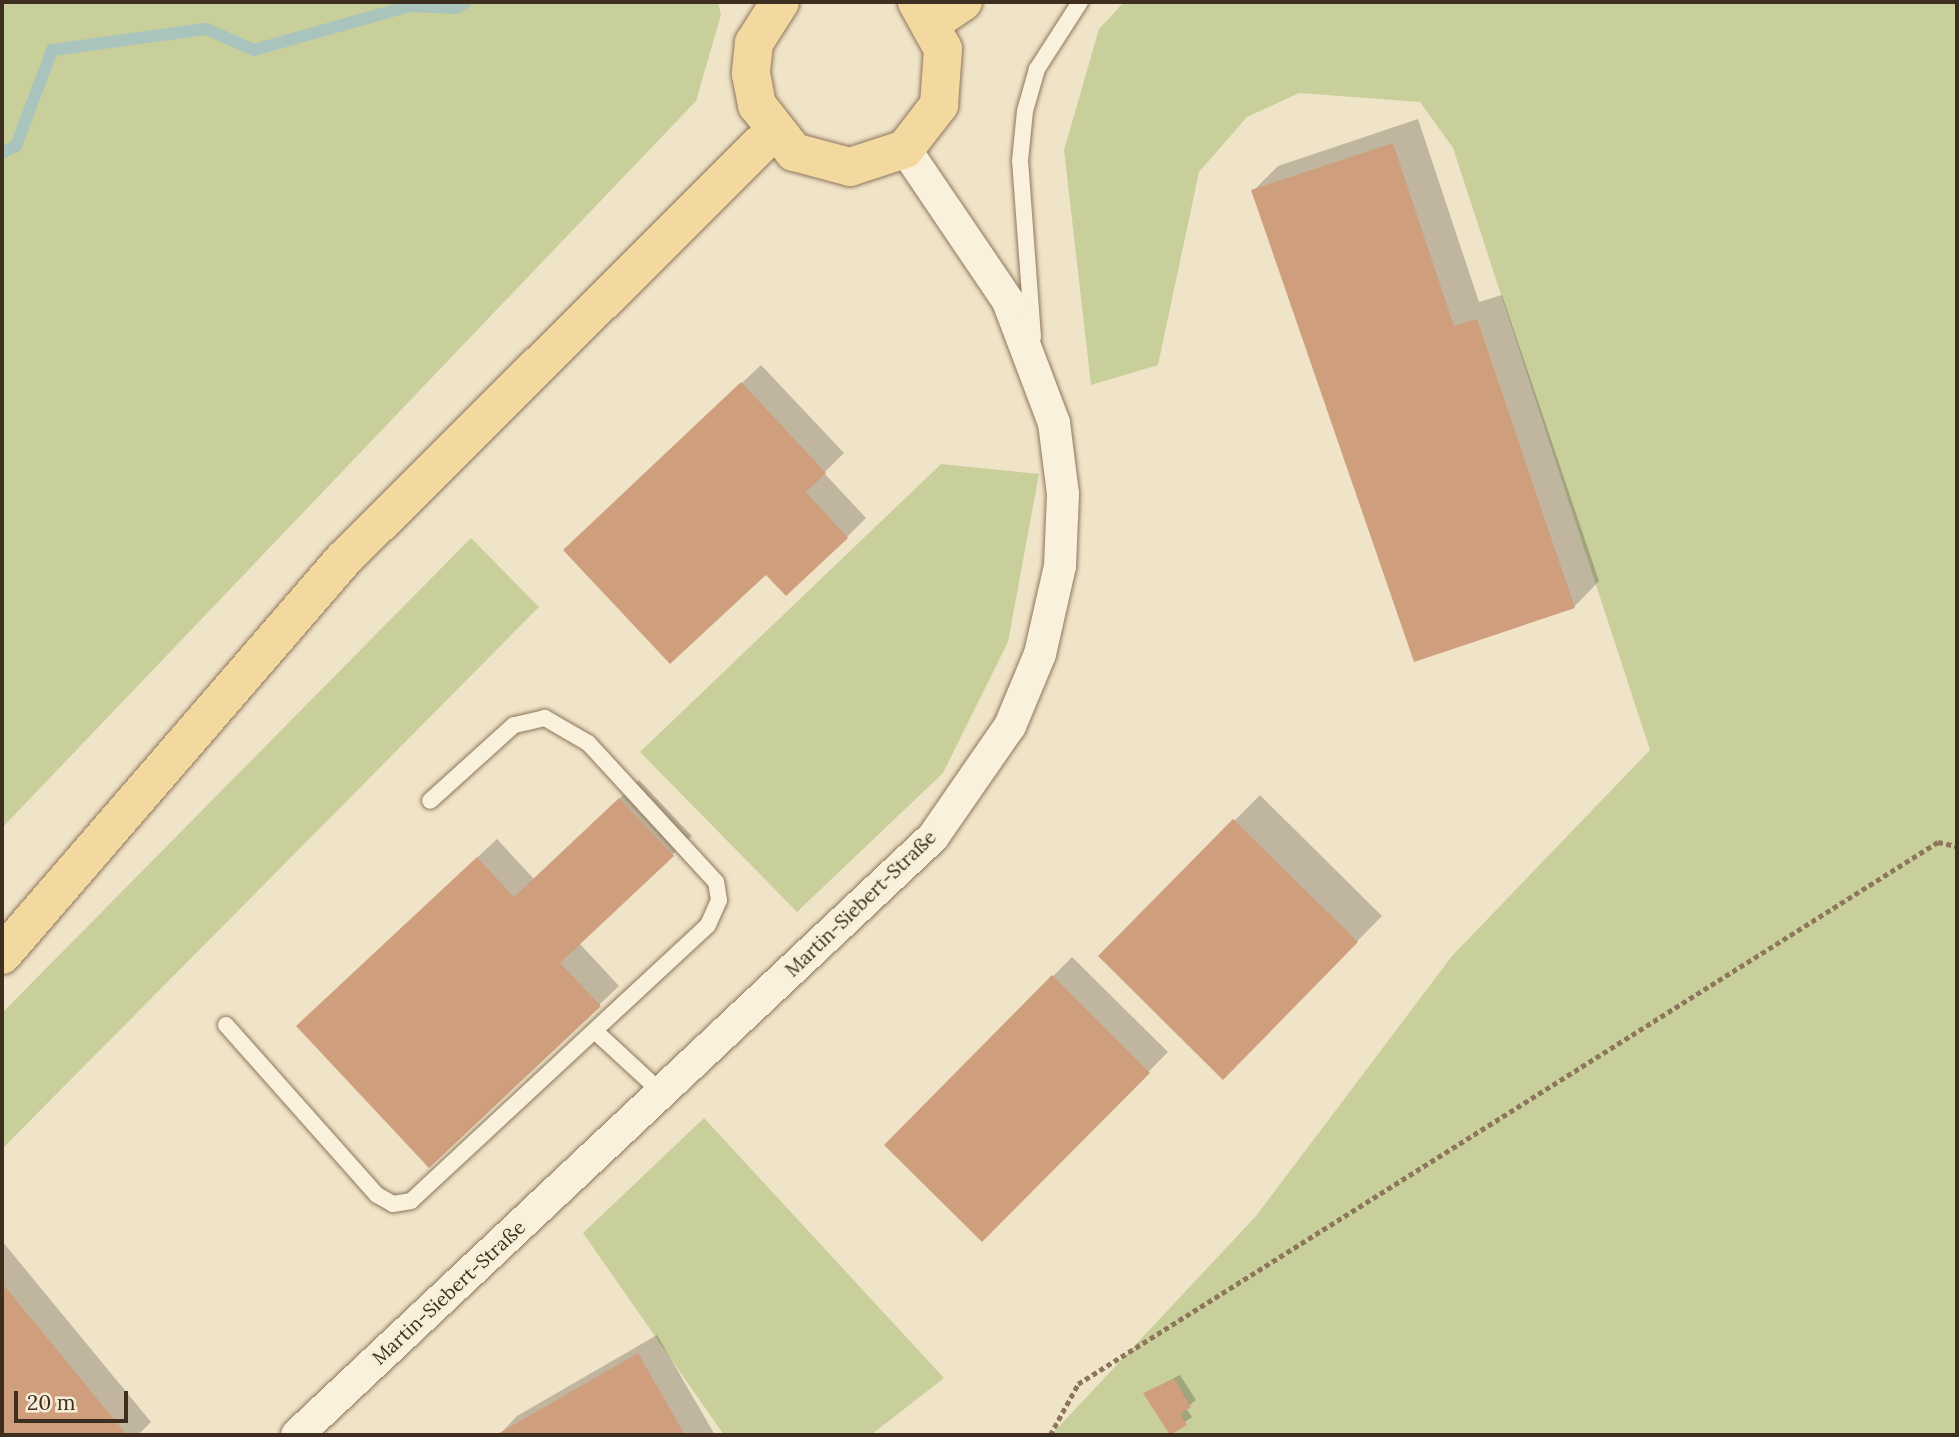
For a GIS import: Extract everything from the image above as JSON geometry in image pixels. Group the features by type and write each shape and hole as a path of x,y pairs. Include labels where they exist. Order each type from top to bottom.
{"main road":[{"path":"780,2 754,43 751,74 773,132 821,164 859,166 905,149 939,105 945,77 937,9"},
{"path":"2,955 343,560 773,132"}],"street":[{"name":"Martin-Siebert-Straße","path":"297,1435 933,837 1010,726 1040,654 1060,566 1063,495 1054,423 1034,361 1008,301 905,149"}],"lane":[{"path":"1034,361 1020,162 1025,111 1037,69 1080,2"},
{"path":"226,1025 377,1195 393,1204 411,1201 708,925 719,900 716,882 588,743 545,719 514,725 430,802"},
{"path":"596,1031 662,1093"}],"path":[{"path":"1050,1435 1079,1384 1938,842 1957,846"}],"green space":[{"path":"2,2 718,2 721,15 696,101 2,828"},
{"path":"1124,2 1957,2 1957,1435 1051,1435 1256,1216 1452,956 1650,750 1453,148 1420,102 1299,93 1247,117 1199,172 1158,365 1091,385 1064,150 1099,29"},
{"path":"941,464 1039,474 1008,642 943,773 797,912 640,752"},
{"path":"471,538 539,607 2,1149 2,1013"},
{"path":"704,1118 944,1378 871,1435 724,1435 583,1233"}],"building":[{"path":"1393,143 1454,326 1477,319 1575,608 1414,662 1251,190"},
{"path":"741,382 826,473 806,492 848,538 786,596 766,575 670,664 563,550"},
{"path":"619,798 674,856 560,963 601,1006 429,1168 296,1026 477,857 514,897"},
{"path":"1233,819 1358,942 1223,1080 1098,956"},
{"path":"1052,975 1150,1073 982,1242 884,1145"},
{"path":"2,1283 127,1435 2,1435"},
{"path":"638,1353 685,1435 496,1435"},
{"path":"1174,1379 1191,1407 1180,1414 1187,1425 1170,1435 1143,1393"}],"waterway":[{"path":"2,153 16,146 52,50 206,29 254,50 410,6 456,8 466,2"}]}
